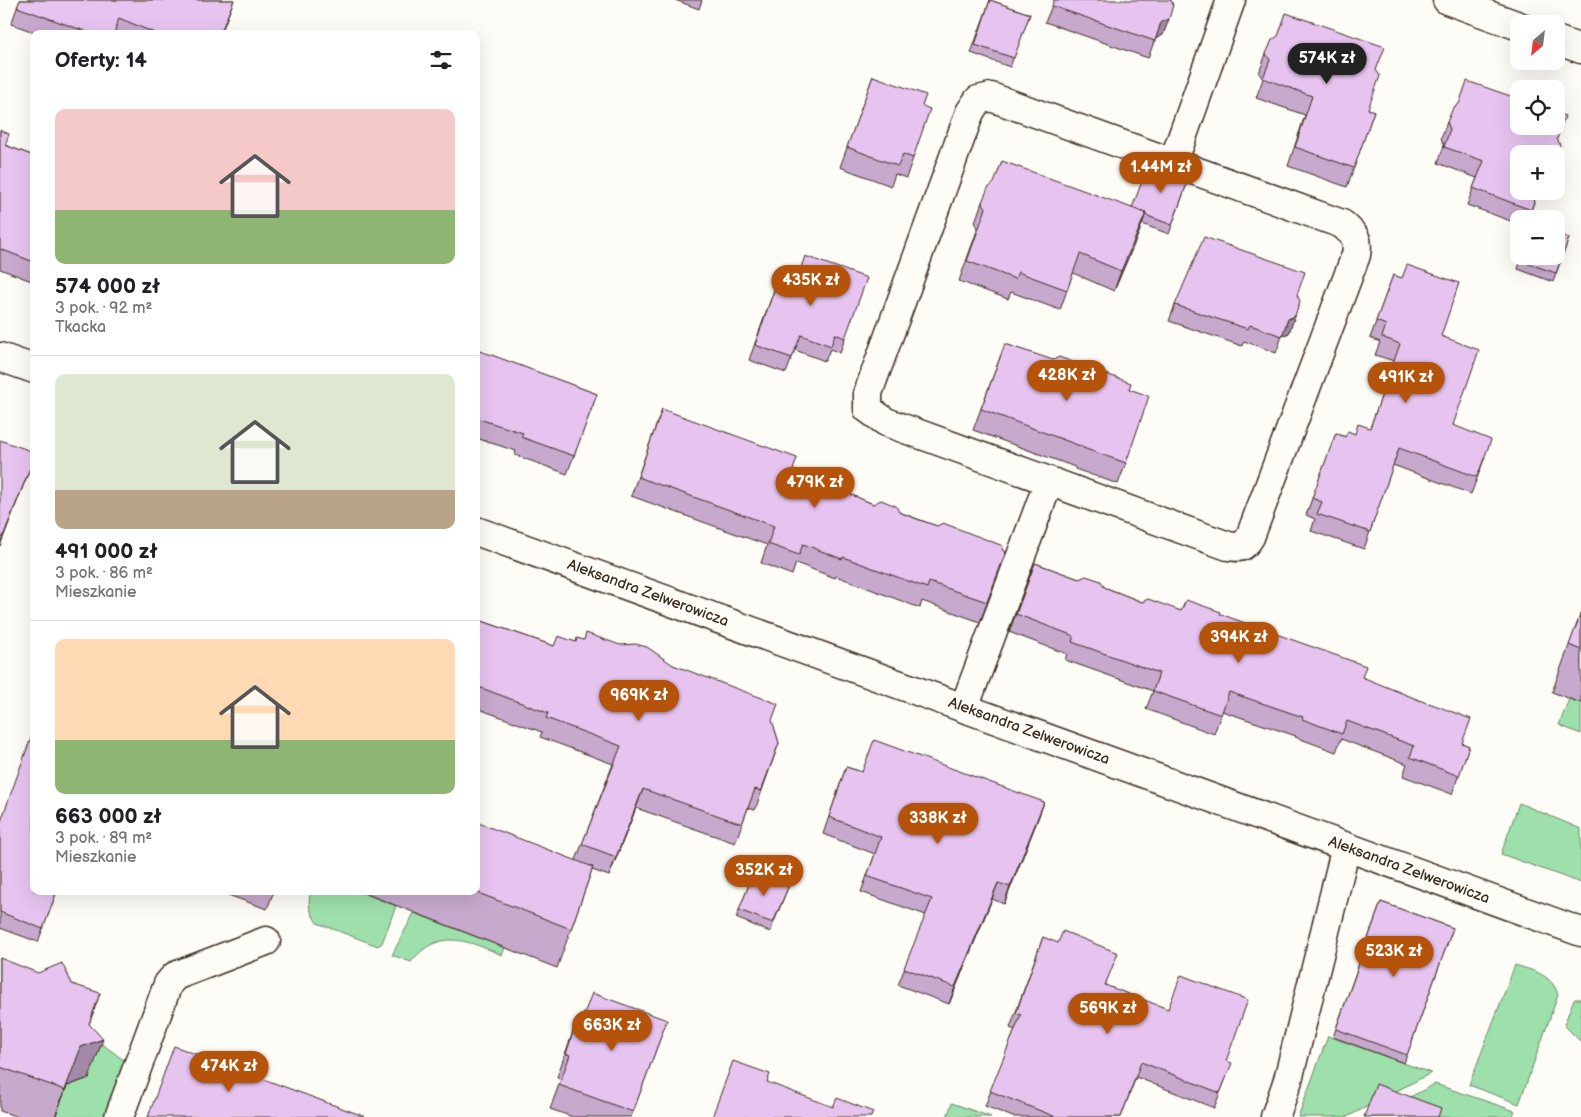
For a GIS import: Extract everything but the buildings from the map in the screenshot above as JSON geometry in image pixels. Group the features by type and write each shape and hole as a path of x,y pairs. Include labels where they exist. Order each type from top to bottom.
{"street":[{"path":"1172,164 1231,0"},
{"path":"1447,0 1510,23"},
{"path":"1565,43 1581,49"},
{"path":"991,97 1172,164 1342,224 1352,232 1358,243 1356,255 1254,528 1244,545 1239,548 1228,546 886,422 868,409 868,393 970,112 978,100 991,97"},
{"path":"0,357 30,368"},
{"path":"964,708 1049,481"},
{"name":"Aleksandra Zelwerowicza","path":"480,531 1581,932"},
{"path":"1275,1117 1288,1080 1346,847"},
{"path":"119,1117 168,984 175,976 266,941"}],"green space":[{"path":"1569,699 1581,703 1581,734 1559,725"},
{"path":"1519,803 1581,829 1581,883 1501,854"},
{"path":"310,895 368,895 396,906 382,943 378,946 317,923 310,908"},
{"path":"414,913 505,948 502,955 477,945 454,940 432,944 411,962 392,955"},
{"path":"1515,965 1547,978 1558,995 1519,1104 1469,1085"},
{"path":"1574,999 1581,999 1581,1042 1564,1025"},
{"path":"86,1032 129,1064 109,1117 55,1117"},
{"path":"1328,1036 1431,1073 1347,1117 1298,1117"},
{"path":"1435,1084 1515,1111 1512,1117 1372,1117"},
{"path":"952,1103 991,1117 947,1117"}]}
